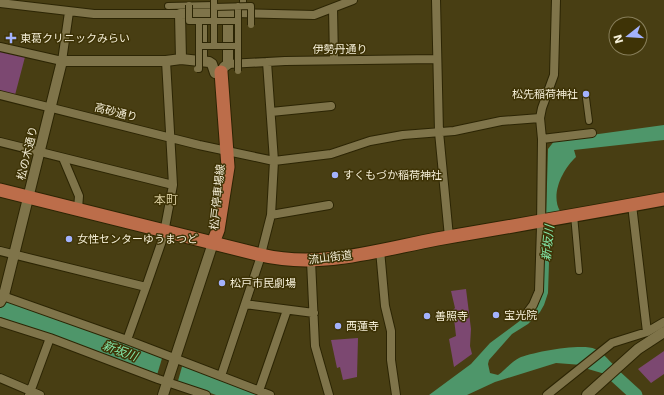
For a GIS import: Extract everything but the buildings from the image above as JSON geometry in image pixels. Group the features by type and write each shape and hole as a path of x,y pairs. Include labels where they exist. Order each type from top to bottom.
{"main road":[{"name":"松戸停車場線","path":"213,243 218,230 223,207 228,166 223,150 222,70"},
{"name":"流山街道","path":"0,190 261,255 283,259 311,261 380,250 664,198"}],"street":[{"path":"168,6 214,4 237,10 314,14 353,0"},
{"path":"436,0 436,59 439,132 449,237"},
{"path":"527,312 533,305 539,291 547,220 540,118 554,75 556,0"},
{"path":"0,3 94,14 180,14 201,17 214,21 237,10"},
{"path":"214,4 214,46"},
{"path":"189,5 189,21 251,6 251,25"},
{"path":"333,8 334,60"},
{"path":"237,10 238,71"},
{"path":"0,47 62,61 166,62 181,59 203,61 222,70 237,10"},
{"name":"松の木通り","path":"1,298 14,254 62,61 69,12"},
{"path":"180,14 181,59"},
{"path":"197,69 199,69 201,17"},
{"path":"201,17 203,61"},
{"path":"200,46 238,46"},
{"name":"伊勢丹通り","path":"222,70 244,63 436,59"},
{"path":"127,340 164,231 173,185 166,62"},
{"path":"221,376 261,255 271,214 274,161 267,62"},
{"name":"高砂通り","path":"0,95 223,150 274,161 332,154 370,141 403,135 439,132 502,121 540,118"},
{"path":"586,98 589,121"},
{"path":"271,112 331,106"},
{"path":"542,139 592,133"},
{"path":"0,142 173,185"},
{"path":"63,158 78,192 78,209"},
{"path":"632,204 647,332"},
{"path":"271,214 329,205"},
{"path":"574,215 579,271"},
{"path":"163,395 213,243"},
{"path":"380,250 396,395"},
{"path":"0,251 146,287"},
{"path":"311,261 315,346 329,395"},
{"path":"1,298 127,340 270,395"},
{"path":"245,304 314,313"},
{"path":"259,391 287,310"},
{"path":"0,322 50,338 206,395"},
{"path":"548,395 612,343 647,332 664,322"},
{"path":"587,395 638,349 664,332"},
{"path":"29,393 50,338"},
{"path":"0,378 29,393 40,395"}],"shaded area":[{"path":"0,51 25,57 15,95 0,92"},
{"path":"466,289 471,329 470,346 472,354 454,367 449,339 456,336 453,310 455,308 451,291"},
{"path":"358,338 357,377 343,380 340,367 337,368 331,340"},
{"path":"664,351 664,374 651,383 638,369"}],"water":[{"name":"新坂川","path":"664,125 664,140 574,150 576,157 567,168 559,182 557,190 557,204 560,211 550,233 548,293 544,305 540,312 528,324 512,334 489,360 488,364 490,373 498,375 519,358 557,349 589,347 598,350 614,365 605,374 588,369 582,365 556,363 495,382 467,395 429,395 471,364 490,343 521,320 537,304 546,218 548,149 555,140"},
{"name":"新坂川","path":"0,298 109,337 260,395 216,395 0,317"}],"pier":[{"path":"163,355 183,363 178,381 157,375"}],"waterway":[{"path":"602,364 636,395"}],"place":[{"name":"東葛クリニックみらい","path":"11,38"},
{"name":"松先稲荷神社","path":"586,94"},
{"name":"すくもづか稲荷神社","path":"335,175"},
{"name":"女性センターゆうまつど","path":"69,239"},
{"name":"松戸市民劇場","path":"222,283"},
{"name":"宝光院","path":"496,315"},
{"name":"善照寺","path":"427,316"},
{"name":"西蓮寺","path":"338,326"}],"district":[{"name":"本町","path":"166,200"}]}
